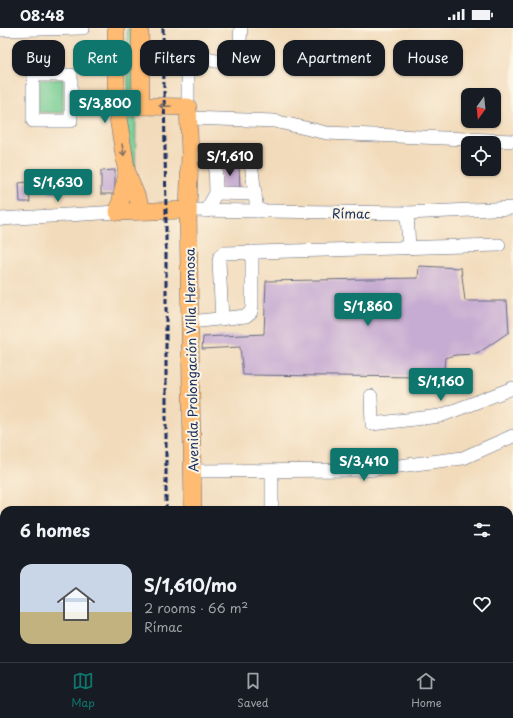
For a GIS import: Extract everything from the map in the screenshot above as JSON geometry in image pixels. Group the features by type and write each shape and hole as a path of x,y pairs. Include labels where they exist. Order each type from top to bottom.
{"main road":[{"path":"116,28 116,105 127,174 143,211"},
{"path":"140,28 141,106 189,112"},
{"name":"Avenida Prolongación Villa Hermosa","path":"189,112 190,154 188,210 193,506"},
{"path":"127,174 118,212 188,210"}],"street":[{"path":"0,30 83,28"},
{"path":"241,28 238,57 233,61 226,63 190,54 188,55 189,112 274,121 327,133 513,141"},
{"path":"33,75 71,75 71,106 71,121 33,121 33,75"},
{"path":"71,106 141,106"},
{"path":"190,154 251,162 257,212"},
{"path":"206,211 216,193 215,158"},
{"path":"216,193 255,194"},
{"name":"Rímac","path":"188,210 407,213 513,208"},
{"path":"0,219 118,212"},
{"path":"407,213 408,248"},
{"path":"222,319 219,262 220,256 224,253 499,245"},
{"path":"190,322 246,316 251,312 252,252"},
{"path":"371,396 372,424 440,416 513,388"},
{"path":"192,471 367,470 463,458 513,436"},
{"path":"272,470 272,506"}],"green space":[{"path":"127,28 132,28 133,90 128,91 128,76 132,76 132,40 127,40"},
{"path":"63,79 63,113 38,112 38,80"},
{"path":"136,118 135,195 126,119"}],"building":[{"path":"221,163 239,164 240,190 221,189"},
{"path":"115,170 115,194 101,194 101,171"},
{"path":"28,182 30,202 20,202 19,183"},
{"path":"59,187 57,193 50,194 49,188"},
{"path":"419,266 461,268 465,301 507,301 509,332 477,354 456,355 445,358 444,370 423,370 422,377 243,375 240,347 202,349 203,337 264,334 266,281 418,278"}],"railway":[{"path":"163,28 166,211 166,506"}]}
